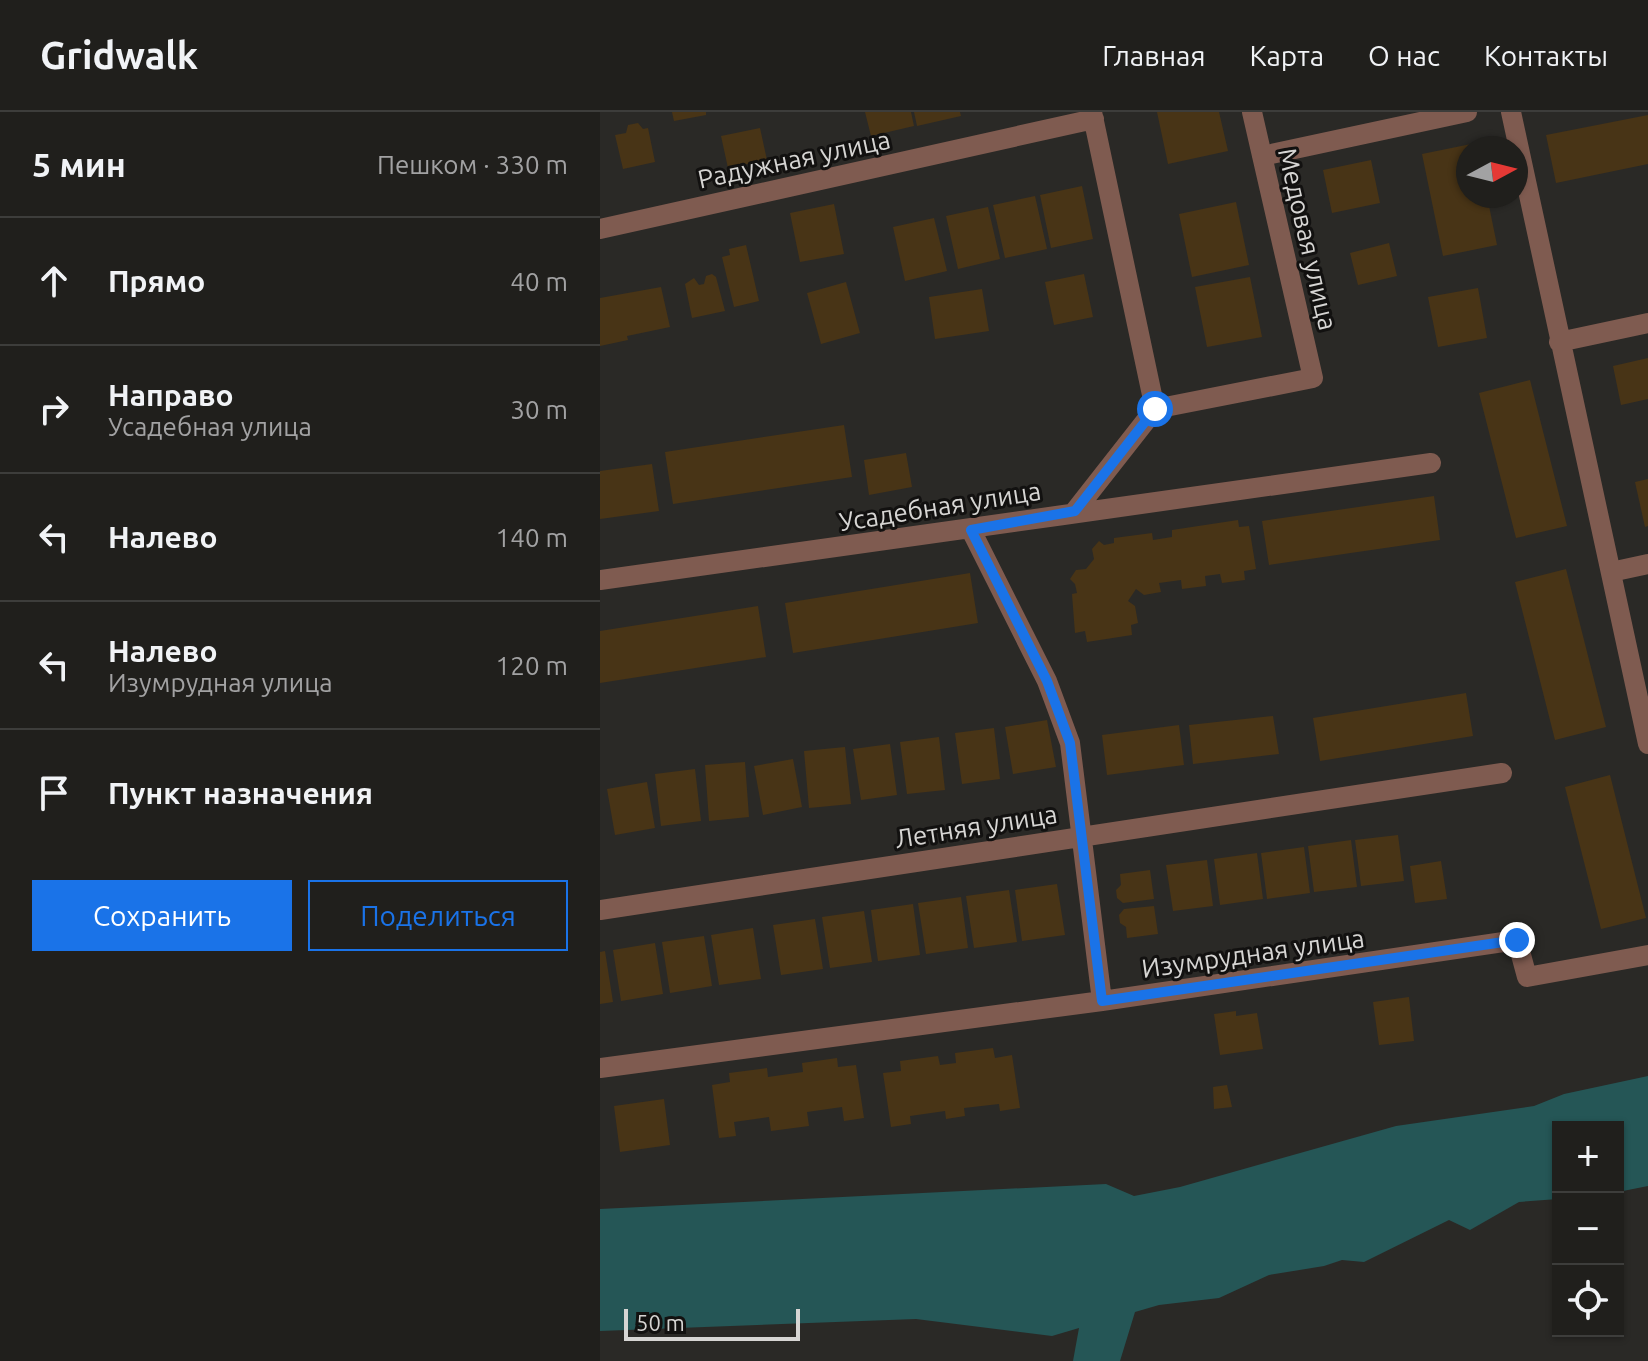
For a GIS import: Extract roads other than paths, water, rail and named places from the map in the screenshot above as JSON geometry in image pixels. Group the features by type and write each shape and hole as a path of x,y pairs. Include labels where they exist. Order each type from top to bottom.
{"street":[{"name":"Медовая улица","path":"1155,409 1313,378 1252,112"},
{"path":"1262,156 1467,112"},
{"path":"1511,112 1648,744"},
{"path":"1075,511 1155,409 1093,116"},
{"name":"Радужная улица","path":"600,229 1093,116"},
{"path":"1559,342 1648,323"},
{"name":"Усадебная улица","path":"600,580 1431,463"},
{"path":"971,530 1052,694 1070,743 1102,1001"},
{"path":"1611,572 1648,564"},
{"name":"Летняя улица","path":"600,910 1502,773"},
{"name":"Изумрудная улица","path":"600,1068 1102,1001 1517,940 1527,977 1648,955"}],"water":[{"path":"1648,1076 1648,1186 1624,1191 1624,1121 1552,1121 1552,1199 1519,1202 1470,1230 1449,1220 1364,1262 1342,1260 1269,1275 1219,1298 1159,1305 1135,1312 1120,1361 1073,1361 1079,1328 1052,1336 916,1319 600,1331 600,1209 1106,1184 1134,1196 1180,1187 1396,1126 1534,1106 1564,1094"}]}
